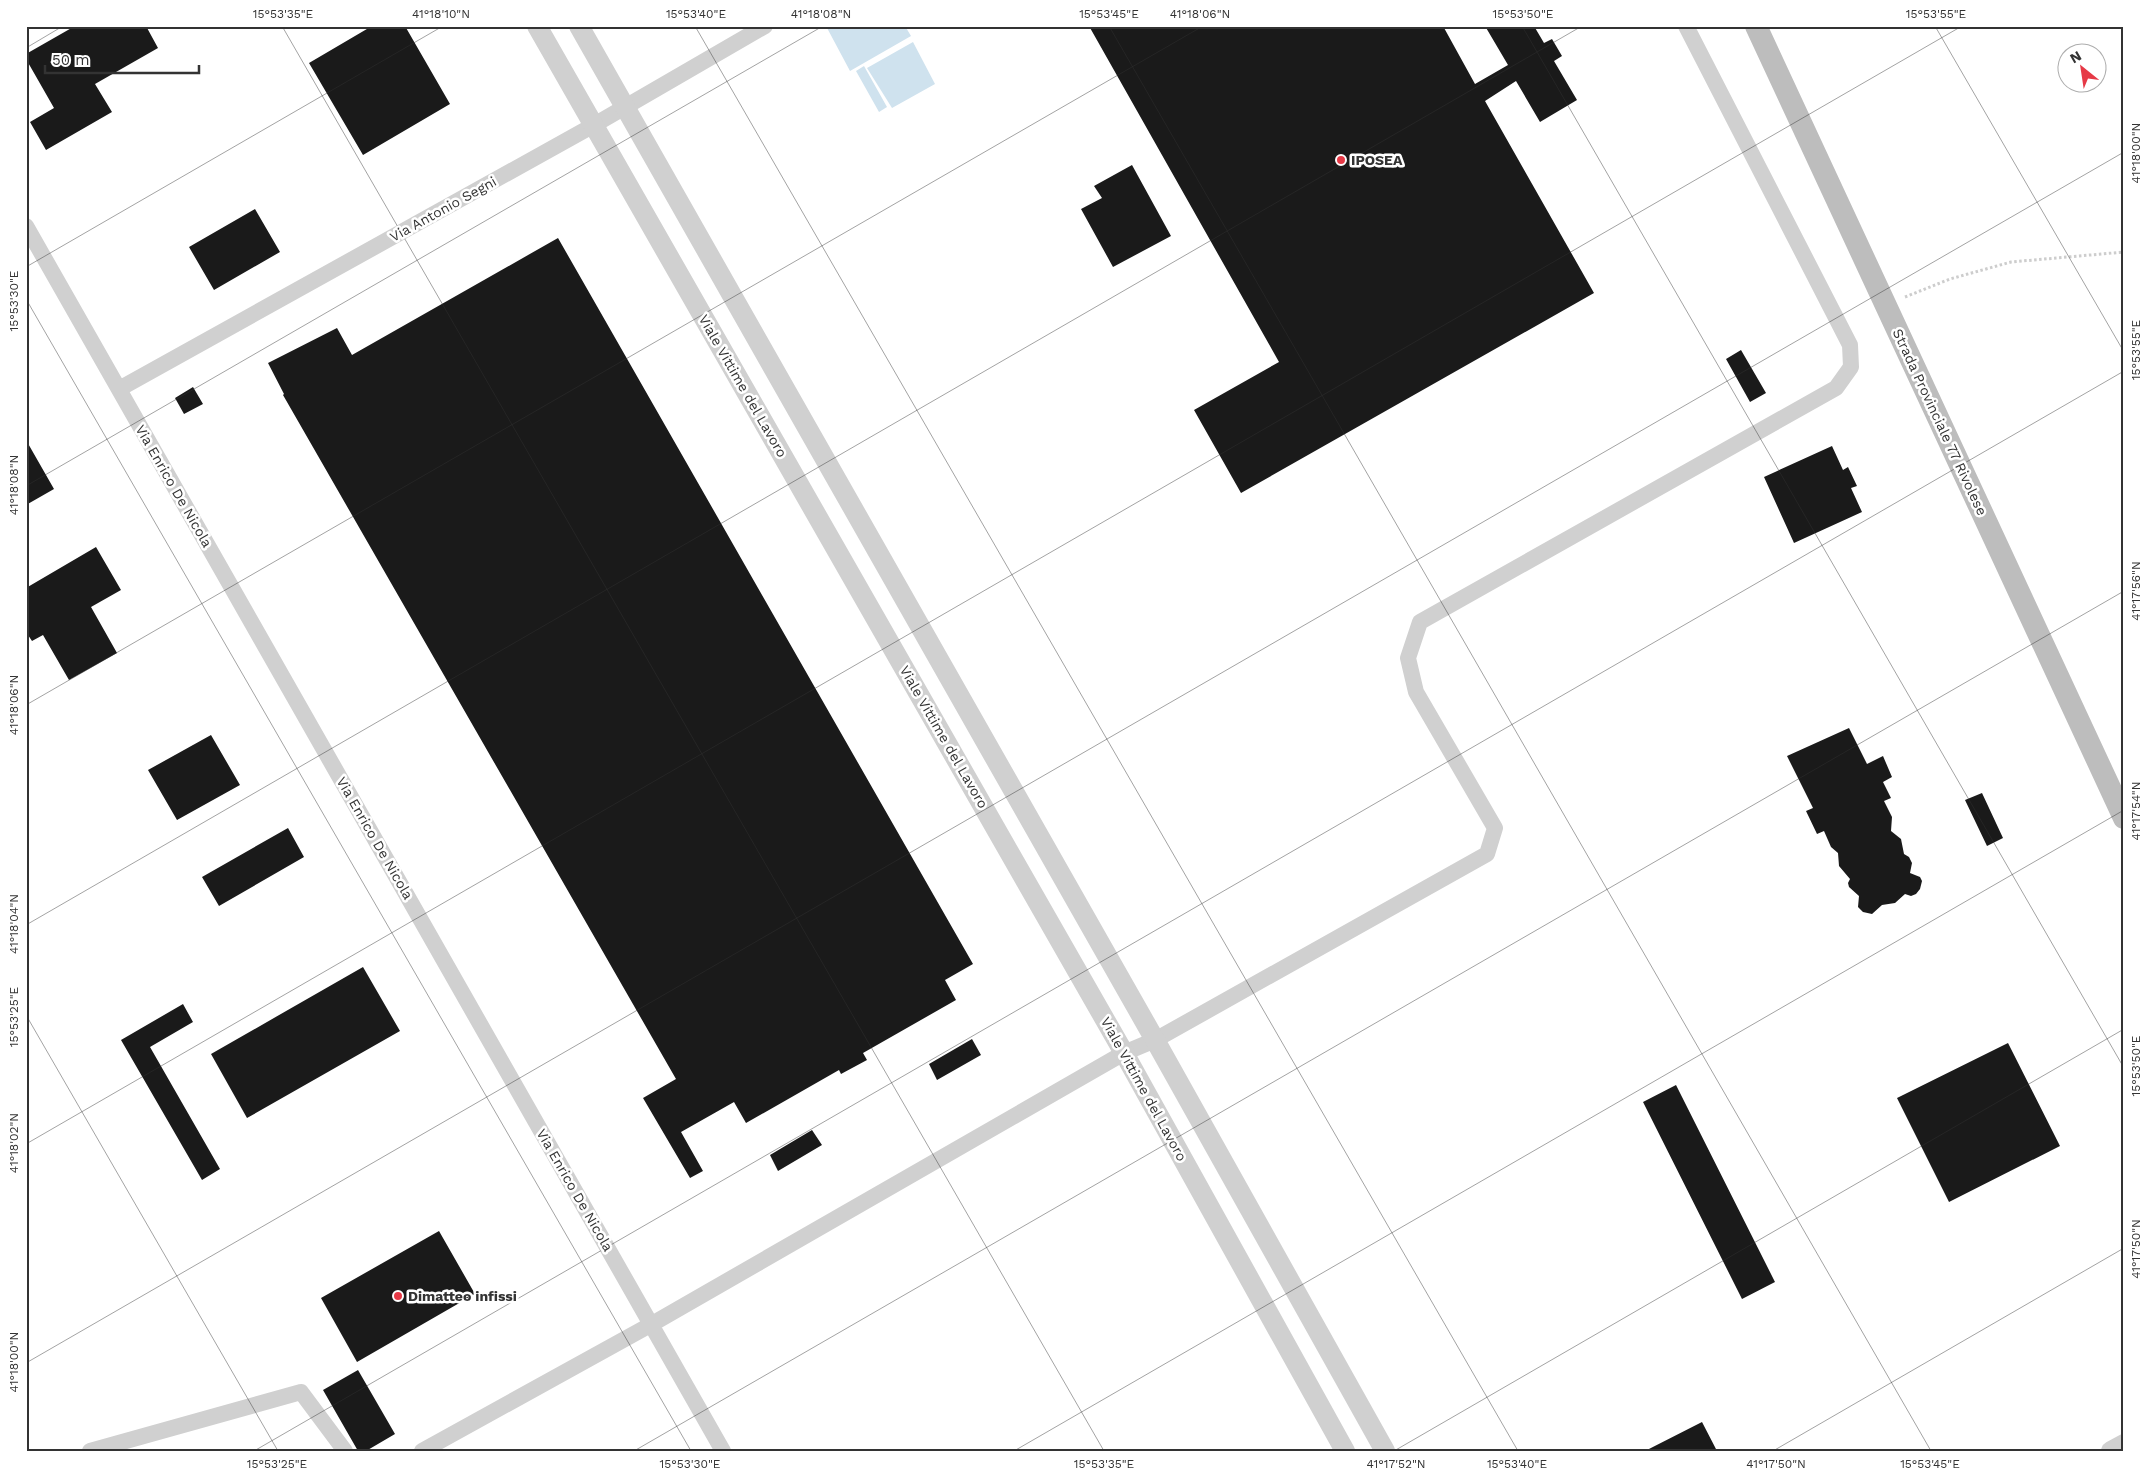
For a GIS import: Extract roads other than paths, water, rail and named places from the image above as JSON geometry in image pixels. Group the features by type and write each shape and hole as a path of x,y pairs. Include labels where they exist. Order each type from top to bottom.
{"main road":[{"name":"Strada Provinciale 77 Rivolese","path":"1756,26 2124,818"}],"street":[{"name":"Viale Vittime del Lavoro","path":"537,26 1124,1053 1346,1451"},
{"path":"579,26 1155,1040 1385,1451"},
{"name":"Via Antonio Segni","path":"119,389 594,125 765,26"},
{"path":"422,1451 652,1324 1124,1053 1155,1040 1487,854 1495,828 1416,692 1408,658 1420,622 1836,388 1851,367 1850,345 1686,26"},
{"name":"Via Enrico De Nicola","path":"26,226 723,1451"},
{"path":"90,1451 301,1392 345,1451"},
{"path":"2111,1451 2124,1444"}],"water":[{"path":"826,26 905,26 911,36 850,71"},
{"path":"913,42 935,84 892,108 867,68"},
{"path":"864,66 887,107 879,112 856,71"}],"place":[{"name":"IPOSEA","path":"1341,160"},
{"name":"Dimatteo infissi","path":"398,1296"}]}
